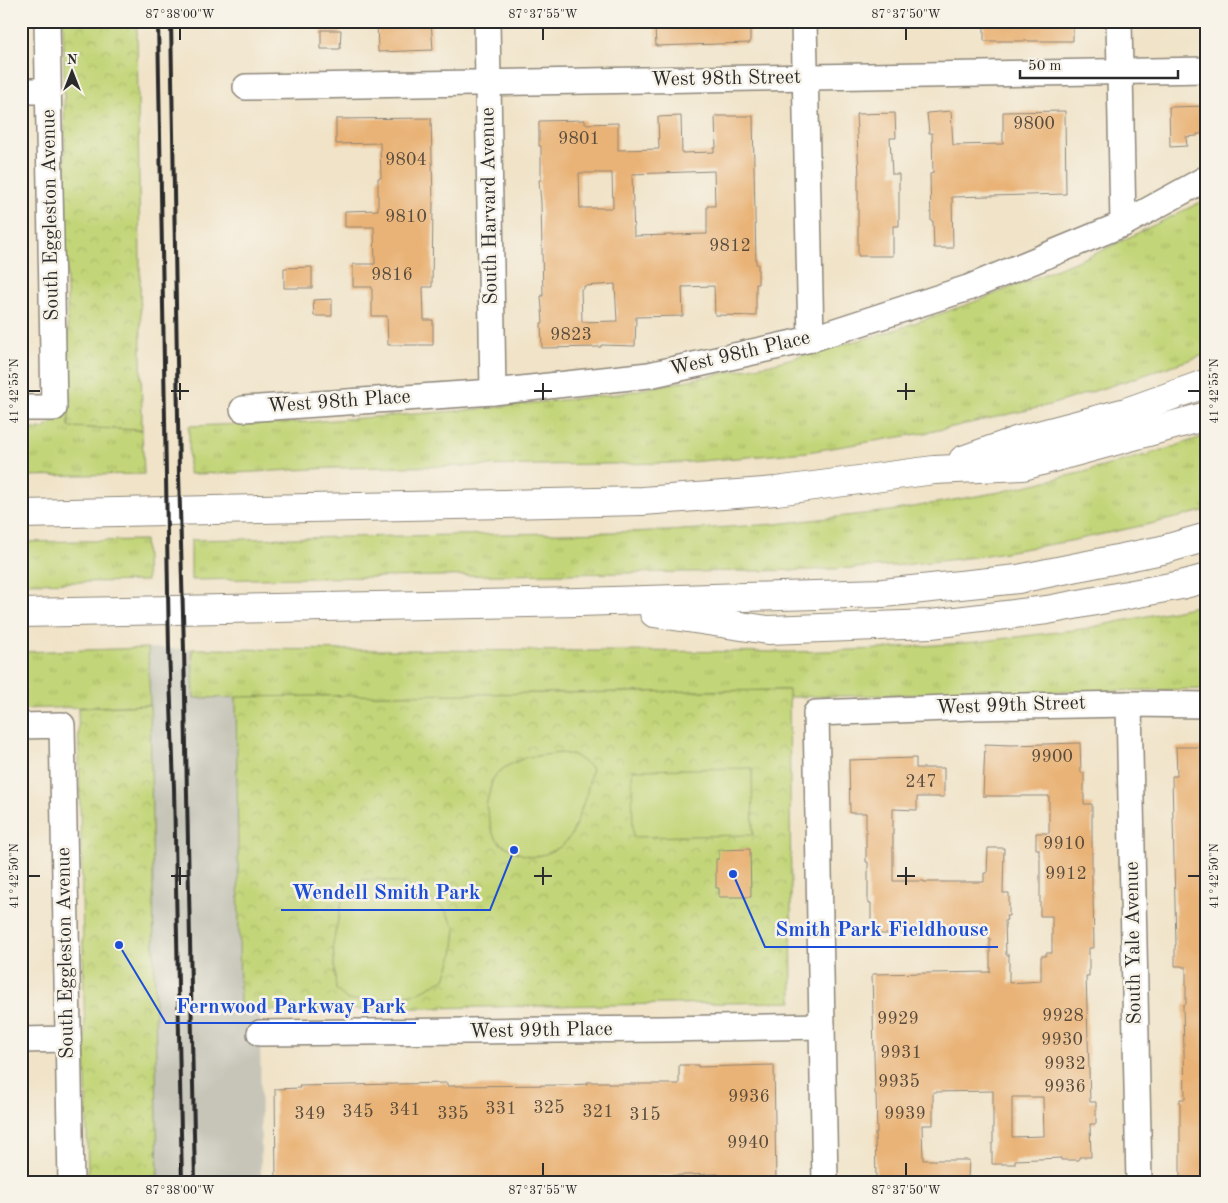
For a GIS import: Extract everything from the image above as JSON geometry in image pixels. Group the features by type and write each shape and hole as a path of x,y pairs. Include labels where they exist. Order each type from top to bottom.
{"highway":[{"path":"934,470 1019,440 1126,412 1207,382"},
{"path":"21,514 643,501 776,491 934,470 1023,466 1207,416"},
{"path":"21,613 579,602 883,593 1018,579 1162,550 1207,537"},
{"path":"579,602 768,630 922,624 1047,610 1181,585 1207,578"}],"street":[{"name":"South Eggleston Avenue","path":"21,408 54,408 47,21"},
{"name":"South Harvard Avenue","path":"487,21 493,392"},
{"path":"804,21 811,339"},
{"path":"1119,21 1123,224"},
{"name":"West 98th Street","path":"246,87 1207,70"},
{"path":"21,91 48,90"},
{"name":"West 98th Place","path":"243,409 493,392 649,375 811,339 968,288 1123,224 1207,178"},
{"name":"West 99th Street","path":"822,1026 816,713 974,707 1129,704 1207,705"},
{"name":"South Yale Avenue","path":"1129,704 1139,1182"},
{"name":"South Eggleston Avenue","path":"21,726 62,725 71,1182"},
{"path":"822,1026 825,1182"},
{"name":"West 99th Place","path":"260,1033 654,1030 822,1026"},
{"path":"21,1040 68,1039"}],"shaded area":[{"path":"148,648 192,649 194,698 236,697 240,1011 260,1011 261,1182 158,1182"}],"green space":[{"path":"63,21 137,21 142,430 69,427"},
{"path":"1207,199 1207,354 1050,405 930,432 807,452 677,463 333,468 189,474 189,426 308,422 468,410 618,394 771,364 889,332 985,298 1099,252"},
{"path":"69,409 69,427 142,430 144,474 21,476 21,429 43,429 58,420"},
{"path":"1207,435 1207,510 1070,541 975,557 894,566 811,570 191,580 191,540 667,531 776,524 890,511 1000,492 1084,472 1170,448"},
{"path":"145,540 147,581 21,583 21,542"},
{"path":"1207,604 1207,689 789,697 788,690 194,698 192,649 795,652 881,649 976,642 1082,629"},
{"path":"148,648 150,705 21,709 21,652"},
{"path":"789,690 792,1002 240,1011 236,697"},
{"path":"150,705 158,1182 88,1182 78,708"},
{"path":"561,753 574,755 592,768 586,796 572,834 562,846 546,854 532,857 518,853 501,844 493,834 486,806 492,781 497,773 527,757"},
{"path":"752,768 753,835 633,837 632,770"},
{"path":"378,879 404,884 426,895 445,910 456,929 453,955 445,979 417,993 378,1000 348,1000 336,990 333,944 343,896 361,880"}],"building":[{"path":"377,21 431,21 433,50 378,52"},
{"path":"1073,21 1073,41 984,41 984,22"},
{"path":"750,24 750,43 656,46 655,27"},
{"path":"321,30 341,30 340,49 321,49"},
{"path":"1207,106 1207,134 1186,137 1187,146 1170,147 1169,107"},
{"path":"951,111 953,145 1003,144 1003,112 1065,111 1066,194 952,197 953,248 934,248 933,221 931,221 930,174 933,173 932,133 929,133 927,113"},
{"path":"895,113 896,138 890,138 892,174 899,174 899,226 893,226 893,256 858,256 859,174 856,114"},
{"path":"681,116 682,153 714,152 714,148 716,148 715,116 753,116 756,264 758,264 756,316 715,315 714,286 682,287 683,316 636,317 635,346 601,345 601,347 542,348 541,296 543,296 539,121 585,120 585,124 618,123 618,150 659,149 658,117","holes":["714,171 715,206 707,206 707,234 634,236 632,174","579,173 612,173 613,208 580,208","615,284 617,321 582,322 581,289 584,289 584,286"]},
{"path":"431,118 433,202 432,287 423,287 424,320 433,320 433,345 388,345 387,316 372,316 372,287 353,287 353,264 375,264 374,227 345,227 345,211 378,210 378,178 381,178 380,143 336,144 336,119"},
{"path":"312,267 312,288 284,288 284,268"},
{"path":"332,299 332,316 314,316 313,300"},
{"path":"1080,743 1081,773 1084,773 1084,804 1092,804 1094,948 1089,948 1089,976 1086,976 1090,1102 1096,1102 1096,1124 1090,1124 1091,1157 1079,1157 1079,1160 1061,1160 1061,1158 1015,1160 1015,1164 992,1164 993,1091 933,1092 933,1125 922,1125 923,1160 969,1160 968,1178 923,1177 923,1179 876,1180 875,1133 877,1133 872,974 990,972 990,938 986,938 986,929 929,930 929,934 871,934 871,903 868,903 868,862 866,862 866,813 850,813 849,760 916,758 916,768 944,768 944,797 917,797 917,810 893,809 893,881 984,882 984,873 987,873 988,848 1004,848 1003,893 1009,893 1009,916 1006,916 1007,920 1005,920 1006,955 1009,955 1009,983 1041,981 1041,956 1046,956 1046,953 1052,953 1052,916 1040,916 1040,856 1039,849 1036,849 1036,833 1049,833 1049,796 983,796 985,744","holes":["1012,1097 1043,1097 1044,1136 1012,1137"]},
{"path":"1176,747 1207,747 1207,1180 1180,1181 1180,1099 1185,1099 1183,1005 1186,1004 1186,967 1175,966 1172,776 1177,776"},
{"path":"750,849 751,897 719,897 719,888 716,888 716,859 719,859 719,850"},
{"path":"679,1065 698,1065 698,1067 774,1065 776,1182 718,1182 718,1174 656,1176 656,1179 544,1182 302,1182 301,1178 276,1179 275,1089 300,1088 299,1086 447,1083 447,1086 567,1085 587,1084 587,1082 608,1082 609,1084 679,1084"}],"railway":[{"path":"158,21 169,648 174,788 182,1182"},
{"path":"171,21 195,1182"}],"place":[{"name":"Wendell Smith Park","path":"514,850"},
{"name":"Smith Park Fieldhouse","path":"733,874"},
{"name":"Fernwood Parkway Park","path":"119,945"}]}
